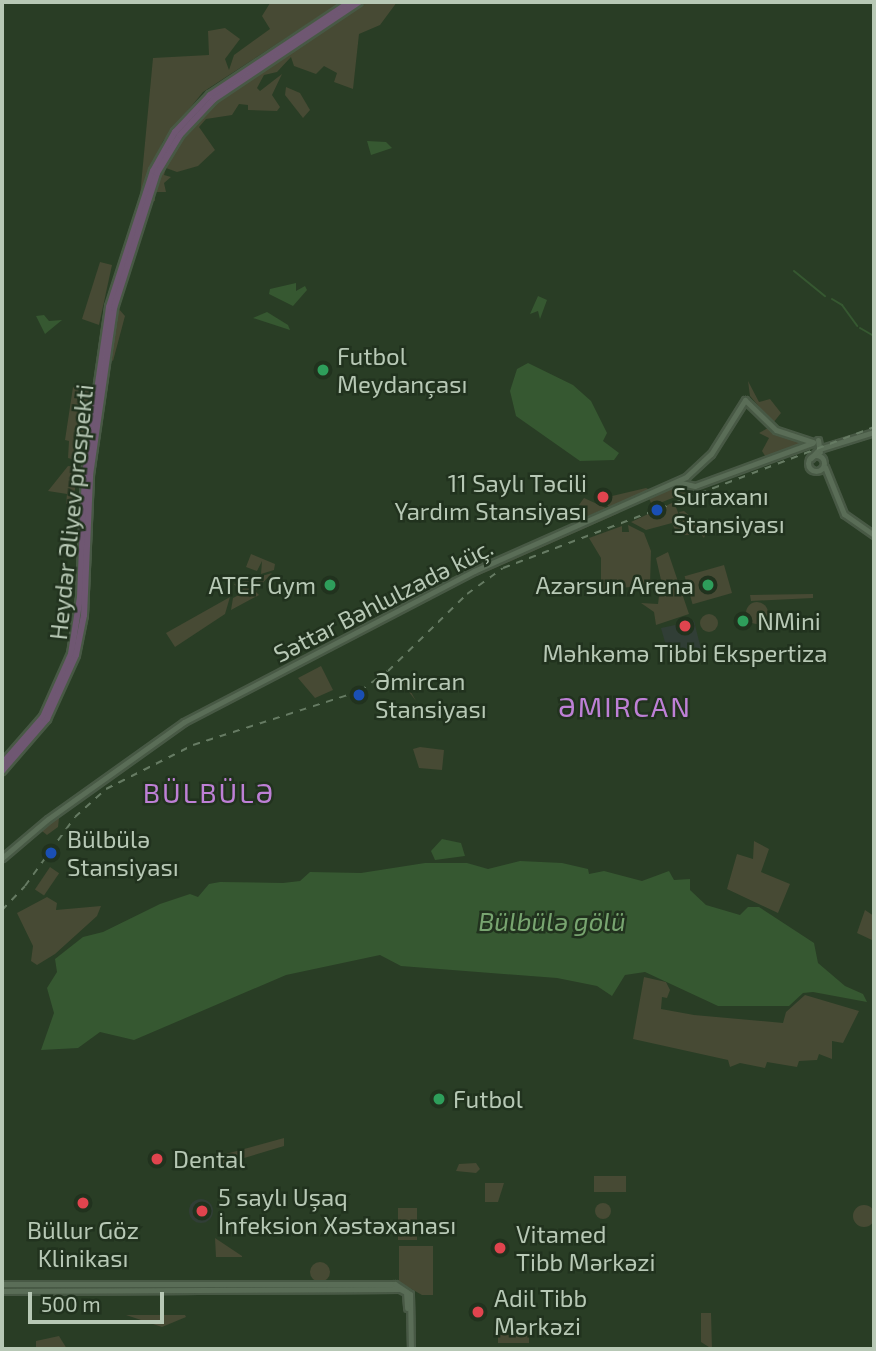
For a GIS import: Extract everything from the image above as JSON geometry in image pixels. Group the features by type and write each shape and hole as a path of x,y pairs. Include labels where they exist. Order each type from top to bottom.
{"highway":[{"name":"Heydər Əliyev prospekti","path":"2,764 43,717 71,654 79,615 85,474 107,318 122,258 153,171 176,132 210,95 350,2"},
{"name":"Heydər Əliyev prospekti","path":"2,771 40,729 71,671 84,615 90,475 120,282 166,156 214,99 359,2"}],"main road":[{"name":"Səttar Bəhlulzadə küç.","path":"2,858 48,819 184,722 474,572 686,477 711,454 748,399 776,430 816,441"},
{"path":"811,458 820,452 874,432"},
{"path":"816,441 847,517 874,535"},
{"path":"816,441 809,468 829,478"},
{"path":"674,483 695,486 816,441"},
{"path":"814,472 825,467"},
{"path":"686,477 687,485"},
{"path":"2,1284 392,1286 409,1292 409,1349"},
{"path":"2,1291 47,1285"},
{"path":"392,1286 405,1291 409,1303"}],"shaded area":[{"path":"341,2 203,92 163,141 140,196 153,58 209,55 208,31 225,28 240,39 225,59 229,70 234,55 270,29 262,16 270,3"},
{"path":"364,2 397,2 380,25 359,34 353,89 334,82 337,73 324,66 316,74 294,66 291,57 277,72 264,75 257,88 260,91 282,74 272,95 280,107 277,111 248,110 248,105 239,104 232,115 206,119 199,127 215,150 198,166 177,172 166,168 164,175 171,177 164,183 166,192 155,192 155,201 150,202 160,177 176,148 221,96"},
{"path":"286,87 300,93 310,110 303,118 285,95"},
{"path":"100,262 112,265 99,325 82,319"},
{"path":"118,308 125,316 113,361 111,360"},
{"name":"Futbol Meydançası","path":"320,362 326,362 331,370 329,376 320,378 315,373 315,367"},
{"path":"748,381 759,402 770,399 781,413 773,423 750,396"},
{"path":"73,387 90,391 79,461 68,458 69,441 65,440"},
{"path":"770,427 803,441 804,444 767,459 762,451 769,438 759,433"},
{"path":"68,466 78,467 73,504 66,504 67,494 48,491"},
{"path":"677,483 688,492 652,506 648,495"},
{"path":"646,488 650,490 609,507 606,504 612,496"},
{"path":"584,498 606,508 577,521 574,513 588,508 579,505"},
{"path":"674,502 684,528 675,530 672,523 646,530 631,522"},
{"path":"617,509 619,513 479,575 478,572"},
{"path":"684,511 707,531 704,538 696,529 693,535 682,535 685,528 679,512"},
{"path":"628,525 644,533 651,551 650,585 601,590 601,558 589,538 622,526 622,532 629,532"},
{"path":"668,552 689,614 656,625 654,612 641,603 658,604 661,580 656,558"},
{"path":"251,554 275,564 274,570 261,574 262,561 257,571 246,567"},
{"name":"Azərsun Arena","path":"724,565 732,593 693,604 685,576"},
{"path":"272,573 255,591 259,595 231,610 233,598 241,594 234,584"},
{"path":"813,594 813,598 751,601 750,595"},
{"path":"230,597 225,614 175,647 166,633"},
{"path":"757,602 765,605 768,613 765,621 757,624 749,621 746,613 749,605"},
{"path":"709,614 715,617 718,623 715,629 709,632 703,629 700,623 703,617"},
{"path":"694,621 703,657 668,653 661,628"},
{"path":"321,666 333,690 315,698 298,678"},
{"path":"408,678 424,680 420,684 424,689 411,692 416,701 402,683"},
{"path":"420,747 444,750 442,770 419,768 413,749"},
{"path":"98,785 59,818 58,827 47,835 42,831 2,865 2,860"},
{"path":"754,841 769,849 761,872 790,884 778,913 727,889 737,854 753,859"},
{"path":"50,867 59,873 44,896 35,889"},
{"path":"47,897 57,903 56,910 101,906 97,916 55,954 37,965 31,961 33,946 17,913"},
{"path":"865,910 874,916 874,941 857,933"},
{"path":"644,977 666,982 670,990 667,998 662,997 661,1009 694,1015 783,1023 786,1012 805,995 859,1011 843,1043 832,1041 832,1059 819,1054 817,1060 799,1061 797,1067 767,1062 765,1068 740,1063 730,1067 728,1060 633,1039"},
{"path":"284,1138 284,1146 214,1167 211,1158"},
{"path":"476,1163 480,1169 476,1173 456,1171 459,1164"},
{"path":"594,1176 626,1176 626,1192 594,1192"},
{"path":"485,1183 504,1183 498,1202 485,1202"},
{"name":"5 saylı Uşaq İnfeksion Xəstəxanası","path":"201,1199 212,1206 213,1211 206,1222 201,1223 190,1216 189,1211 196,1200"},
{"path":"603,1203 611,1211 603,1219 595,1211"},
{"path":"864,1205 872,1208 875,1216 872,1224 864,1227 856,1224 853,1216 856,1208"},
{"path":"398,1208 417,1208 417,1240 398,1240"},
{"path":"215,1238 242,1256 242,1257 216,1257"},
{"path":"399,1246 433,1246 433,1295 422,1295 399,1282"},
{"path":"320,1262 327,1265 330,1272 327,1279 320,1282 313,1279 310,1272 313,1265"},
{"path":"701,1313 711,1313 712,1349 701,1342"},
{"path":"126,1315 185,1315 186,1317 162,1327"},
{"path":"551,1327 573,1327 573,1336 551,1336"},
{"path":"498,1335 529,1335 529,1343 498,1343"},
{"path":"59,1336 67,1349 36,1349 36,1341"}],"water":[{"path":"367,141 386,142 392,148 371,155"},
{"path":"296,283 296,291 305,286 307,290 293,306 269,294 270,289"},
{"path":"538,296 547,300 540,319 538,311 530,314"},
{"path":"267,312 288,325 290,330 253,318"},
{"path":"44,315 49,321 62,320 45,334 36,316"},
{"path":"528,363 573,385 591,401 607,433 603,441 619,453 614,460 580,461 516,416 510,391 517,369"},
{"path":"442,839 461,843 465,856 435,860 431,851"},
{"name":"Bülbülə gölü","path":"520,861 562,863 588,869 589,874 604,871 642,881 669,871 674,880 690,879 690,890 706,905 740,915 748,907 759,907 814,943 818,963 845,986 863,994 867,1002 813,992 803,993 789,1006 718,1006 645,972 625,975 612,996 597,986 557,978 401,966 380,955 286,975 134,1040 100,1032 78,1048 41,1050 54,1013 47,988 57,972 55,959 83,937 103,932 160,904 190,894 198,897 209,884 283,883 300,881 310,872 361,873 425,863 467,863 488,869"}],"waterway":[{"path":"794,271 825,296"},
{"path":"832,299 842,305 857,326"},
{"path":"860,328 874,336"}],"railway":[{"path":"2,910 25,886 75,817 106,789 193,745 360,691 388,671 467,594 503,568 874,427"}],"place":[{"name":"Futbol Meydançası","path":"323,370"},
{"name":"11 Saylı Təcili Yardım Stansiyası","path":"603,497"},
{"name":"Suraxanı Stansiyası","path":"657,510"},
{"name":"ATEF Gym","path":"330,585"},
{"name":"Azərsun Arena","path":"708,585"},
{"name":"NMini","path":"743,621"},
{"name":"Məhkəmə Tibbi Ekspertiza","path":"685,626"},
{"name":"Əmircan Stansiyası","path":"359,695"},
{"name":"Bülbülə Stansiyası","path":"51,853"},
{"name":"Futbol","path":"439,1099"},
{"name":"Dental","path":"157,1159"},
{"name":"Büllur Göz Klinikası","path":"83,1203"},
{"name":"5 saylı Uşaq İnfeksion Xəstəxanası","path":"202,1211"},
{"name":"Vitamed Tibb Mərkəzi","path":"500,1248"},
{"name":"Adil Tibb Mərkəzi","path":"478,1312"}],"district":[{"name":"ƏMIRCAN","path":"625,706"},
{"name":"BÜLBÜLƏ","path":"209,792"}]}
